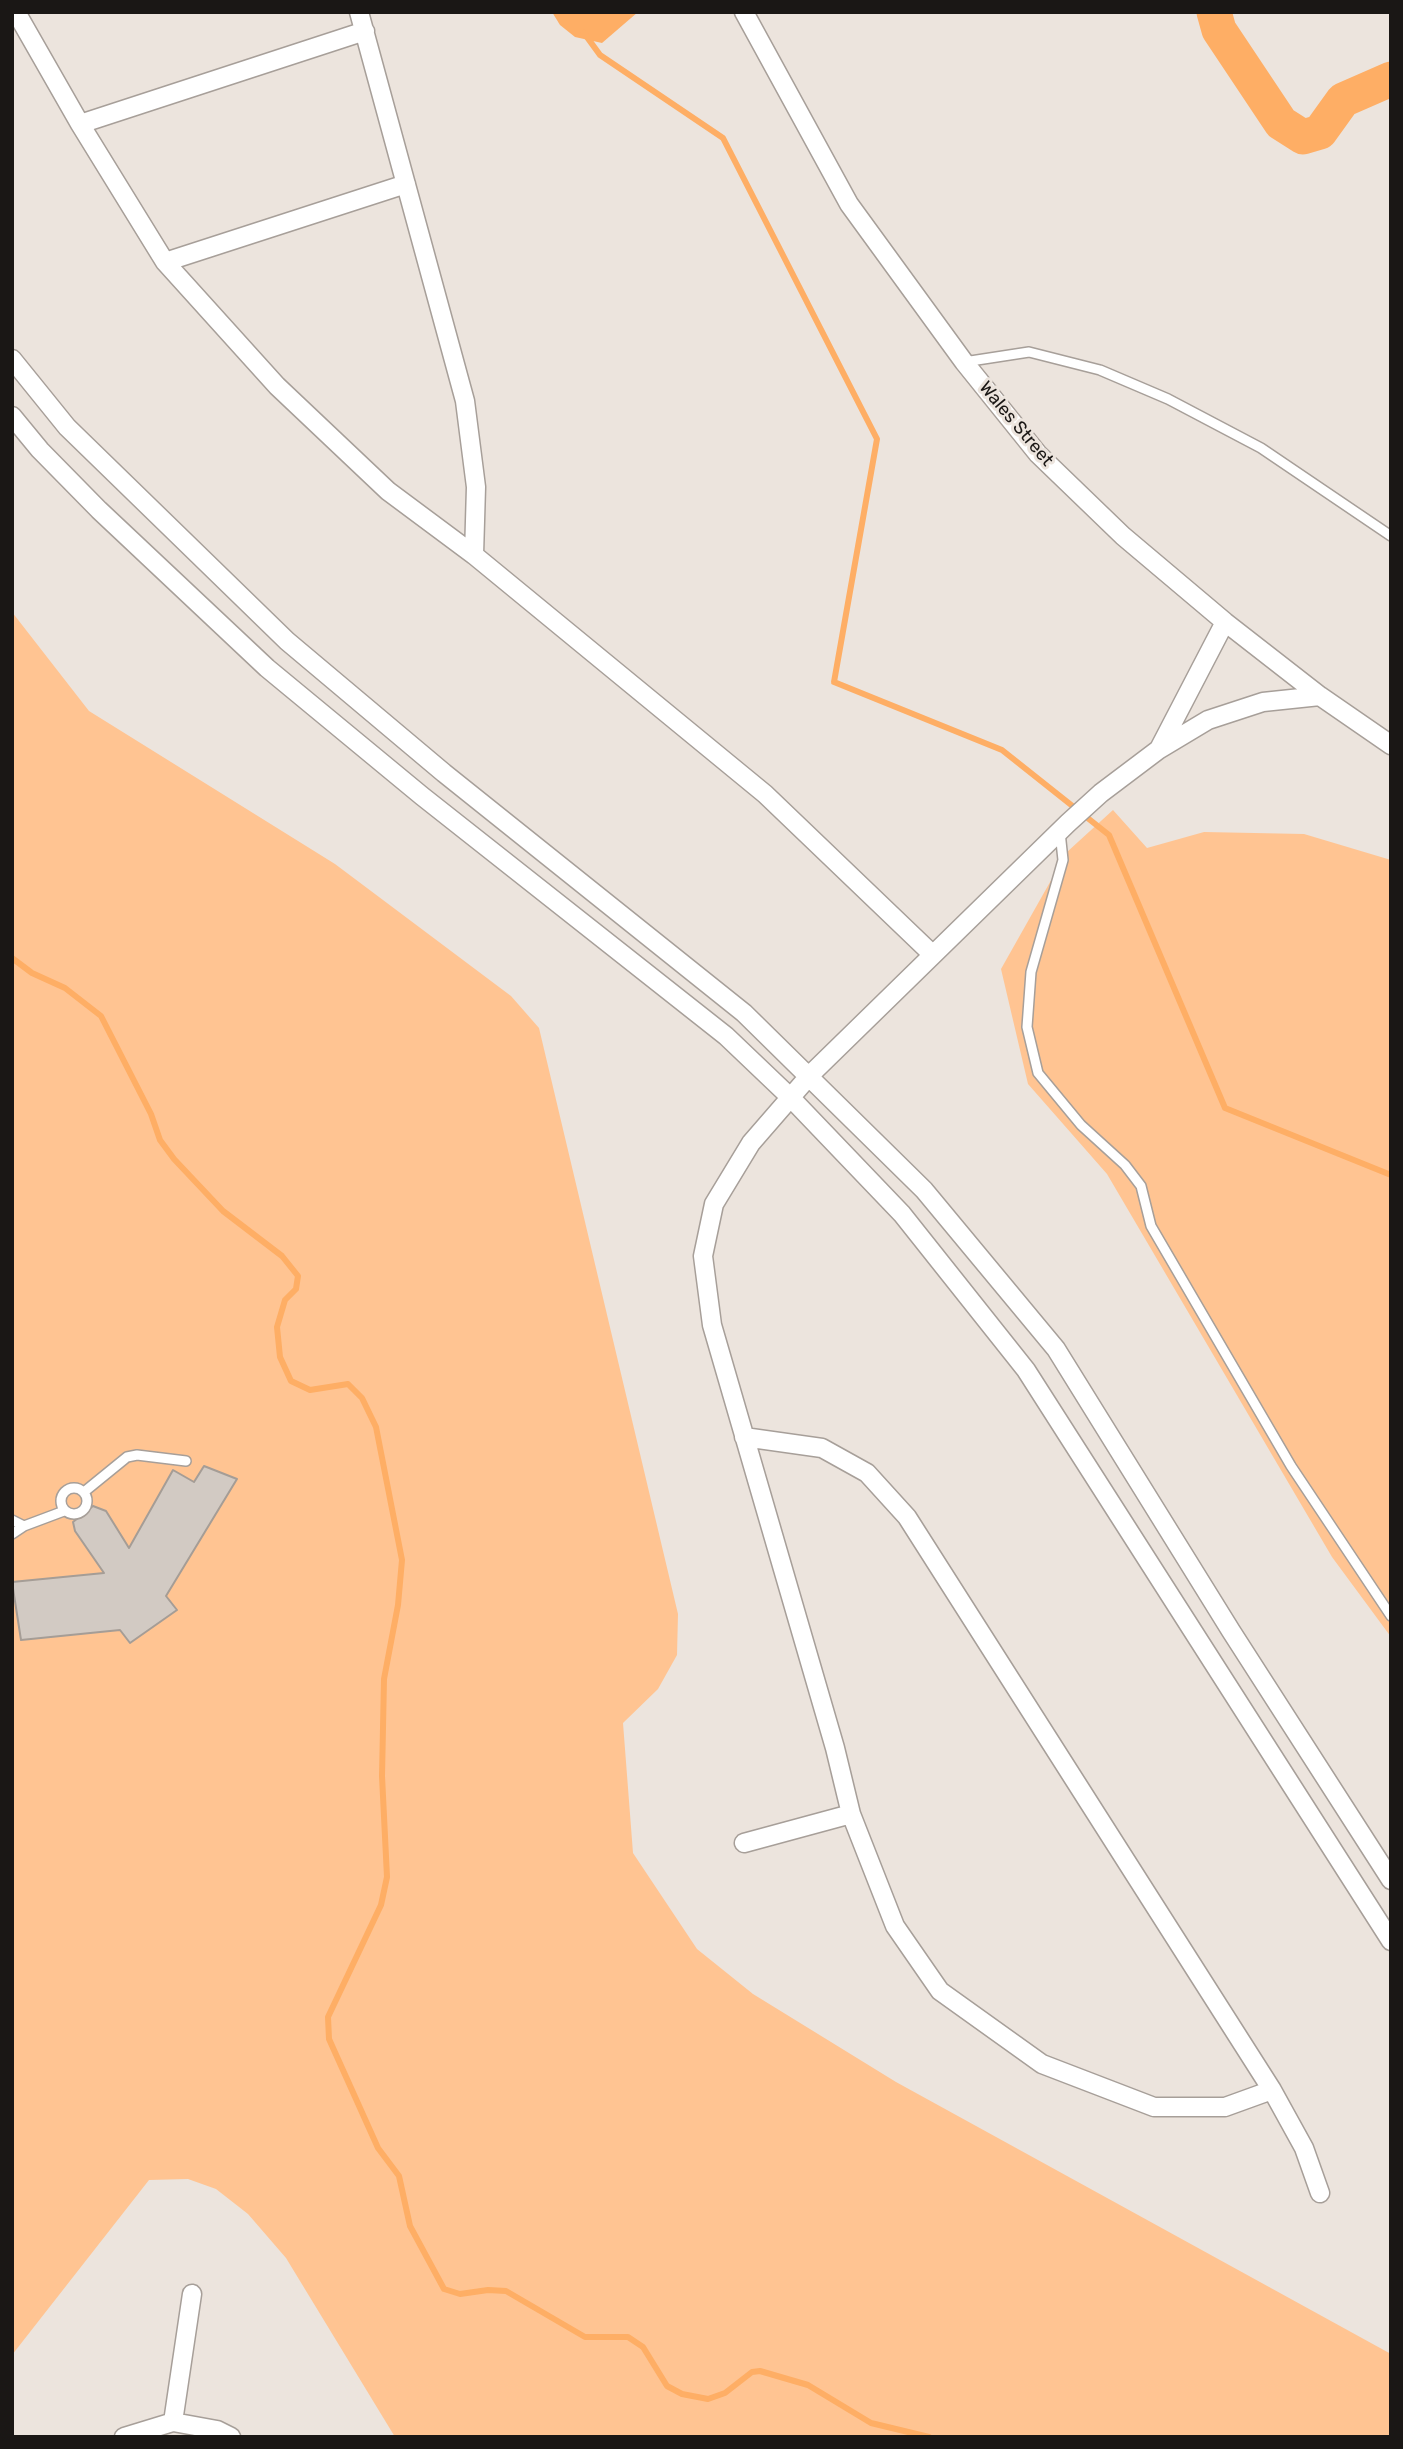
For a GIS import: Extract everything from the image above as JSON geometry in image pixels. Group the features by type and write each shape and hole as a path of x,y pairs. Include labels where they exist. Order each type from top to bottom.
{"street":[{"path":"16,12 80,124 165,262 277,386 388,491 474,555 765,794 932,954"},
{"path":"359,12 466,401 476,487 474,555"},
{"name":"Wales Street","path":"744,12 849,204 964,362 1038,454 1123,536 1225,621 1320,696 1391,745"},
{"path":"80,124 365,31"},
{"path":"165,262 407,184"},
{"path":"12,359 67,427 287,641 444,773 744,1013 810,1075 923,1190 1055,1349 1391,1880"},
{"path":"12,416 40,450 99,510 267,668 726,1036 790,1097 902,1214 1026,1370 1391,1941"},
{"path":"1158,750 1225,621"},
{"path":"1272,2090 1225,2106 1154,2108 1042,2064 940,1991 895,1926 851,1814 835,1748 712,1325 703,1256 715,1204 751,1143 810,1075 1064,826 1101,793 1158,750 1208,720 1263,702 1320,696"},
{"path":"744,1437 822,1448 867,1473 907,1517 1272,2090 1304,2148 1320,2193"},
{"path":"744,1843 851,1814"},
{"path":"173,2422 192,2294"},
{"path":"124,2437 173,2422 216,2430 230,2437"}],"lane":[{"path":"964,362 1029,352 1100,370 1168,399 1261,448 1391,536"},
{"path":"1064,826 1063,860 1031,972 1027,1027 1038,1073 1081,1125 1125,1165 1141,1186 1151,1226 1270,1430 1391,1616"},
{"path":"84,1492 127,1457 137,1454 186,1461"},
{"path":"12,1534 24,1525 64,1511 77,1515 84,1511 88,1498 84,1492 78,1488 65,1491 61,1497 64,1511"},
{"path":"12,1520 24,1525"}],"shaded area":[{"path":"552,12 638,12 602,43 575,37 560,25"},
{"path":"12,612 89,711 335,864 511,996 539,1028 678,1614 677,1655 658,1689 623,1723 633,1853 697,1949 753,1994 896,2082 1391,2354 1391,2437 395,2437 286,2258 248,2214 216,2189 188,2179 149,2180 12,2355"},
{"path":"1113,810 1147,848 1204,832 1304,834 1391,860 1391,1637 1332,1557 1107,1174 1028,1084 1001,969 1067,852"}],"building":[{"path":"204,1466 237,1479 166,1596 177,1610 130,1643 120,1630 21,1640 12,1582 104,1573 75,1531 73,1522 93,1506 106,1511 129,1548 173,1470 194,1482"}],"waterway":[{"path":"1214,12 1219,30 1281,123 1303,137 1320,132 1343,100 1391,79"},
{"path":"584,33 600,55 723,138 877,439 834,682 1002,750 1109,835 1225,1108 1391,1175"},
{"path":"12,958 32,973 65,988 101,1016 151,1114 160,1140 174,1159 223,1211 282,1256 298,1276 296,1289 285,1300 277,1327 280,1357 291,1381 310,1390 348,1384 362,1398 376,1427 402,1560 398,1605 384,1679 382,1776 387,1877 381,1905 328,2017 329,2039 378,2148 399,2176 410,2226 444,2289 460,2294 488,2290 506,2291 585,2337 628,2337 643,2347 667,2386 682,2394 708,2399 725,2393 752,2372 760,2371 808,2385 871,2423 929,2437"}]}
